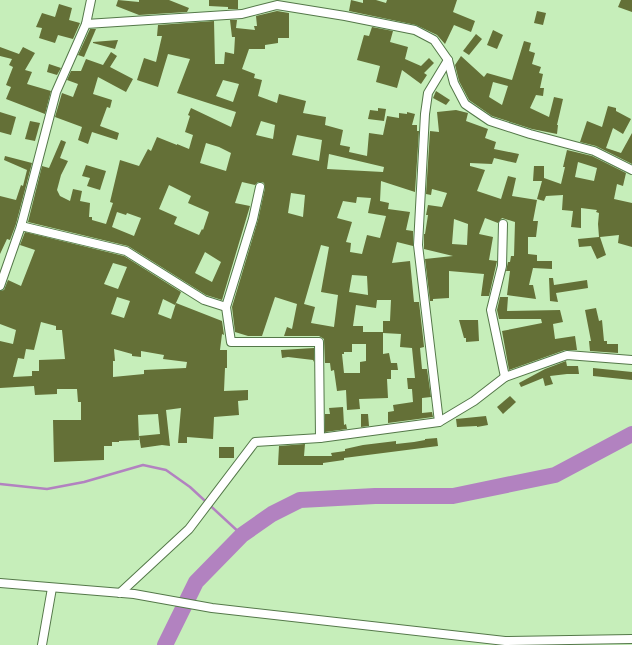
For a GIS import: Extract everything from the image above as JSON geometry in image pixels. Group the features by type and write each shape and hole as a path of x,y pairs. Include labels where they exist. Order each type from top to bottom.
{"street":[{"path":"0,286 21,226 56,92 86,24 91,0"},
{"path":"86,24 242,14 276,5 345,16 415,30 434,40 448,60 454,83 465,104 490,121 530,134 594,151 632,170"},
{"path":"438,422 418,245 425,114 428,93 448,60"},
{"path":"260,187 253,219 226,307 230,342 319,342 320,438"},
{"path":"502,224 502,266 491,310 505,377"},
{"path":"21,226 126,251 204,300 226,307"},
{"path":"120,593 188,529 224,485 255,442 320,438 438,422 474,401 505,377 567,355 632,360"},
{"path":"0,583 134,594 212,608 505,641 632,639"},
{"path":"42,645 52,588"}],"building":[{"path":"118,0 139,2 139,0 169,0 189,8 187,12 139,15 116,6"},
{"path":"209,0 238,0 238,9 209,6"},
{"path":"351,0 363,3 363,0 376,0 386,3 387,0 457,0 453,12 475,21 471,32 454,25 445,44 437,35 416,25 349,11"},
{"path":"621,0 632,0 632,12 618,7"},
{"path":"59,4 72,8 69,20 80,23 73,39 58,35 55,43 39,38 42,28 36,27 42,13 55,17"},
{"path":"277,11 289,13 289,38 278,38 278,43 265,45 265,49 249,49 242,69 255,74 254,78 262,80 258,96 277,103 279,94 306,101 303,113 326,117 325,125 343,130 340,145 350,147 349,152 367,156 369,133 383,135 387,116 399,118 399,113 407,114 407,112 415,114 412,125 417,125 417,131 419,131 415,192 381,181 380,201 389,203 388,209 410,212 406,230 413,231 413,246 397,242 392,263 410,261 414,302 419,302 423,337 424,347 420,348 422,369 427,369 431,397 422,398 422,413 432,412 433,417 388,423 388,412 394,411 393,405 413,402 412,389 408,389 407,378 415,378 412,348 400,347 401,334 383,333 383,354 389,353 391,363 397,363 398,370 391,370 391,379 387,379 388,398 359,399 360,409 347,410 346,390 337,391 334,370 331,371 330,363 325,363 324,339 319,336 284,336 287,327 292,329 297,304 275,297 262,336 248,336 235,332 232,307 258,220 265,188 264,183 262,182 258,182 255,185 242,182 235,203 250,206 222,300 206,295 128,246 28,222 42,166 49,168 61,140 66,142 60,158 68,161 61,175 57,190 60,196 70,201 73,189 82,191 80,201 90,203 89,217 92,217 92,220 106,224 113,203 110,202 120,160 139,166 148,149 151,151 157,137 189,149 193,135 185,132 190,116 188,115 191,108 231,127 236,112 177,93 190,59 168,54 158,87 137,80 144,58 156,62 162,36 157,36 158,25 214,21 215,64 224,64 225,52 234,54 235,37 232,37 230,20 237,20 236,28 255,30 254,26 257,26 256,16","holes":["223,80 239,84 233,102 216,96","261,121 275,125 273,139 256,135","297,135 322,140 319,161 292,155","206,143 231,153 226,171 200,163","329,154 384,167 383,172 327,169","169,185 191,196 188,203 209,212 203,230 202,229 199,235 174,224 177,217 159,209","291,193 305,195 303,217 288,213","357,197 371,198 368,213 386,216 380,238 367,235 362,254 350,252 351,243 346,242 352,222 337,218 343,201 356,203","117,212 126,215 127,213 141,218 134,236 112,227","321,245 329,247 321,292 338,295 334,327 311,323 315,307 304,304","205,252 221,262 212,282 195,273","352,275 367,276 368,295 349,292","377,300 391,300 390,321 383,321 383,332 363,332 363,326 353,326 356,305 376,308","352,344 366,344 366,361 360,362 360,373 344,373 342,354 344,354 344,352 352,352"]},
{"path":"537,11 546,13 543,25 534,23"},
{"path":"372,27 393,31 390,42 408,47 405,59 421,66 429,58 434,63 424,73 427,75 421,84 402,70 397,88 376,82 380,66 357,60 364,35 369,36"},
{"path":"90,29 96,29 84,57 78,55"},
{"path":"493,30 503,35 497,49 487,45"},
{"path":"476,34 482,39 469,55 463,51"},
{"path":"118,40 115,49 93,43 93,42"},
{"path":"524,41 531,43 529,51 535,53 532,64 541,67 539,73 543,74 540,88 544,88 543,96 536,95 530,108 549,117 554,97 563,99 557,125 557,134 532,129 492,116 469,100 459,81 455,65 461,56 484,77 487,73 512,80","holes":["493,82 508,86 502,105 489,97"]},
{"path":"0,47 19,54 23,47 35,53 25,70 32,72 27,84 51,91 45,114 6,99 11,87 6,85 13,67 9,65 12,59 0,56"},
{"path":"111,52 117,56 110,67 133,79 126,92 98,77 93,94 112,100 110,108 107,107 100,126 119,133 117,140 92,132 88,144 78,140 82,127 55,117 62,93 73,97 78,84 67,80 71,71 81,71 86,59 103,65"},
{"path":"49,64 61,68 57,75 47,72"},
{"path":"436,91 450,100 446,105 433,98"},
{"path":"608,106 616,108 616,111 631,119 623,134 613,128 606,148 621,153 632,133 632,164 596,146 580,142 587,121 602,127"},
{"path":"378,108 386,109 384,121 368,119 370,110 378,111"},
{"path":"456,110 468,113 466,121 488,129 485,138 496,142 494,149 519,154 516,163 494,158 492,164 470,163 470,166 485,170 477,191 501,199 508,176 516,178 512,196 537,200 533,221 538,221 536,237 528,237 528,254 537,255 537,261 552,261 552,269 533,268 529,285 533,285 536,299 507,295 510,271 506,271 511,256 514,256 515,222 502,218 498,223 485,218 479,234 493,237 489,260 497,261 489,296 481,296 484,274 449,271 449,298 433,299 433,301 430,301 425,259 453,256 424,249 424,234 428,215 426,215 428,205 442,207 447,193 432,189 431,195 426,194 430,131 439,132 437,112","holes":["454,219 468,224 467,245 452,244"]},
{"path":"0,112 16,117 11,135 0,132"},
{"path":"30,121 40,123 35,141 25,139"},
{"path":"567,150 592,156 626,173 623,186 617,184 614,199 632,203 632,247 618,243 619,235 600,237 606,255 597,259 591,246 579,247 578,239 599,237 599,213 596,212 597,210 581,208 581,228 571,227 573,211 562,210 563,195 546,196 544,201 537,199 542,181 533,181 534,166 544,166 544,178 561,184 565,167 563,167","holes":["578,162 597,168 594,181 575,177"]},
{"path":"5,156 32,163 16,224 10,240 7,239 0,254 0,196 16,200 21,185 23,186 27,170 4,160"},
{"path":"86,165 106,171 100,190 87,186 90,178 82,176"},
{"path":"25,232 124,256 181,292 175,305 163,299 158,314 171,319 176,303 222,321 224,335 222,334 220,350 227,350 227,368 225,368 224,391 248,390 248,400 238,401 239,415 214,417 213,439 187,437 187,443 178,443 181,408 166,410 170,446 162,445 141,448 139,436 160,434 158,414 138,415 139,440 112,442 112,446 104,446 104,460 54,462 53,420 81,420 81,402 78,402 77,389 57,389 57,394 35,395 34,386 0,388 0,341 13,344 16,330 0,324 0,291 4,290 8,280 21,286 35,250 20,245","holes":["113,263 127,267 118,289 104,284","117,297 130,301 124,318 111,314","41,322 56,326 56,330 62,330 65,359 39,360 39,371 32,371 32,376 13,377 18,358 24,359 26,349 34,350","114,349 132,354 132,356 141,357 141,351 164,355 163,359 187,362 186,368 144,370 144,374 113,377 113,361 115,361"]},
{"path":"549,278 553,278 554,285 587,280 588,288 556,293 558,302 550,301"},
{"path":"500,297 508,297 507,311 560,310 563,322 553,324 555,339 575,336 577,350 565,350 509,370 502,331 542,323 541,319 499,319 497,310"},
{"path":"596,308 599,321 602,320 604,341 607,341 607,344 618,344 618,353 590,351 589,341 591,341 585,310"},
{"path":"459,320 478,320 479,341 466,342 466,338 464,338"},
{"path":"314,348 314,362 313,360 288,357 282,358 281,350"},
{"path":"566,361 567,366 578,366 579,374 550,376 553,384 545,386 543,378 521,387 519,383 545,369"},
{"path":"593,368 632,372 632,380 593,376"},
{"path":"510,396 516,402 503,414 497,407"},
{"path":"343,407 344,425 346,424 347,429 325,432 325,414 330,414 329,408"},
{"path":"361,414 368,414 369,426 361,427"},
{"path":"486,416 488,425 477,427 457,427 456,419"},
{"path":"437,438 438,446 344,458 344,460 323,463 323,465 278,465 279,446 305,444 304,456 332,456 331,453 345,451 345,449 363,445 396,441 396,444"},
{"path":"219,447 234,447 234,458 219,458"}],"waterway":[{"path":"165,645 196,582 242,535 272,514 300,500 375,496 453,496 555,475 632,434"},
{"path":"0,484 47,489 84,482 143,465 166,470 190,487 242,535"}]}
